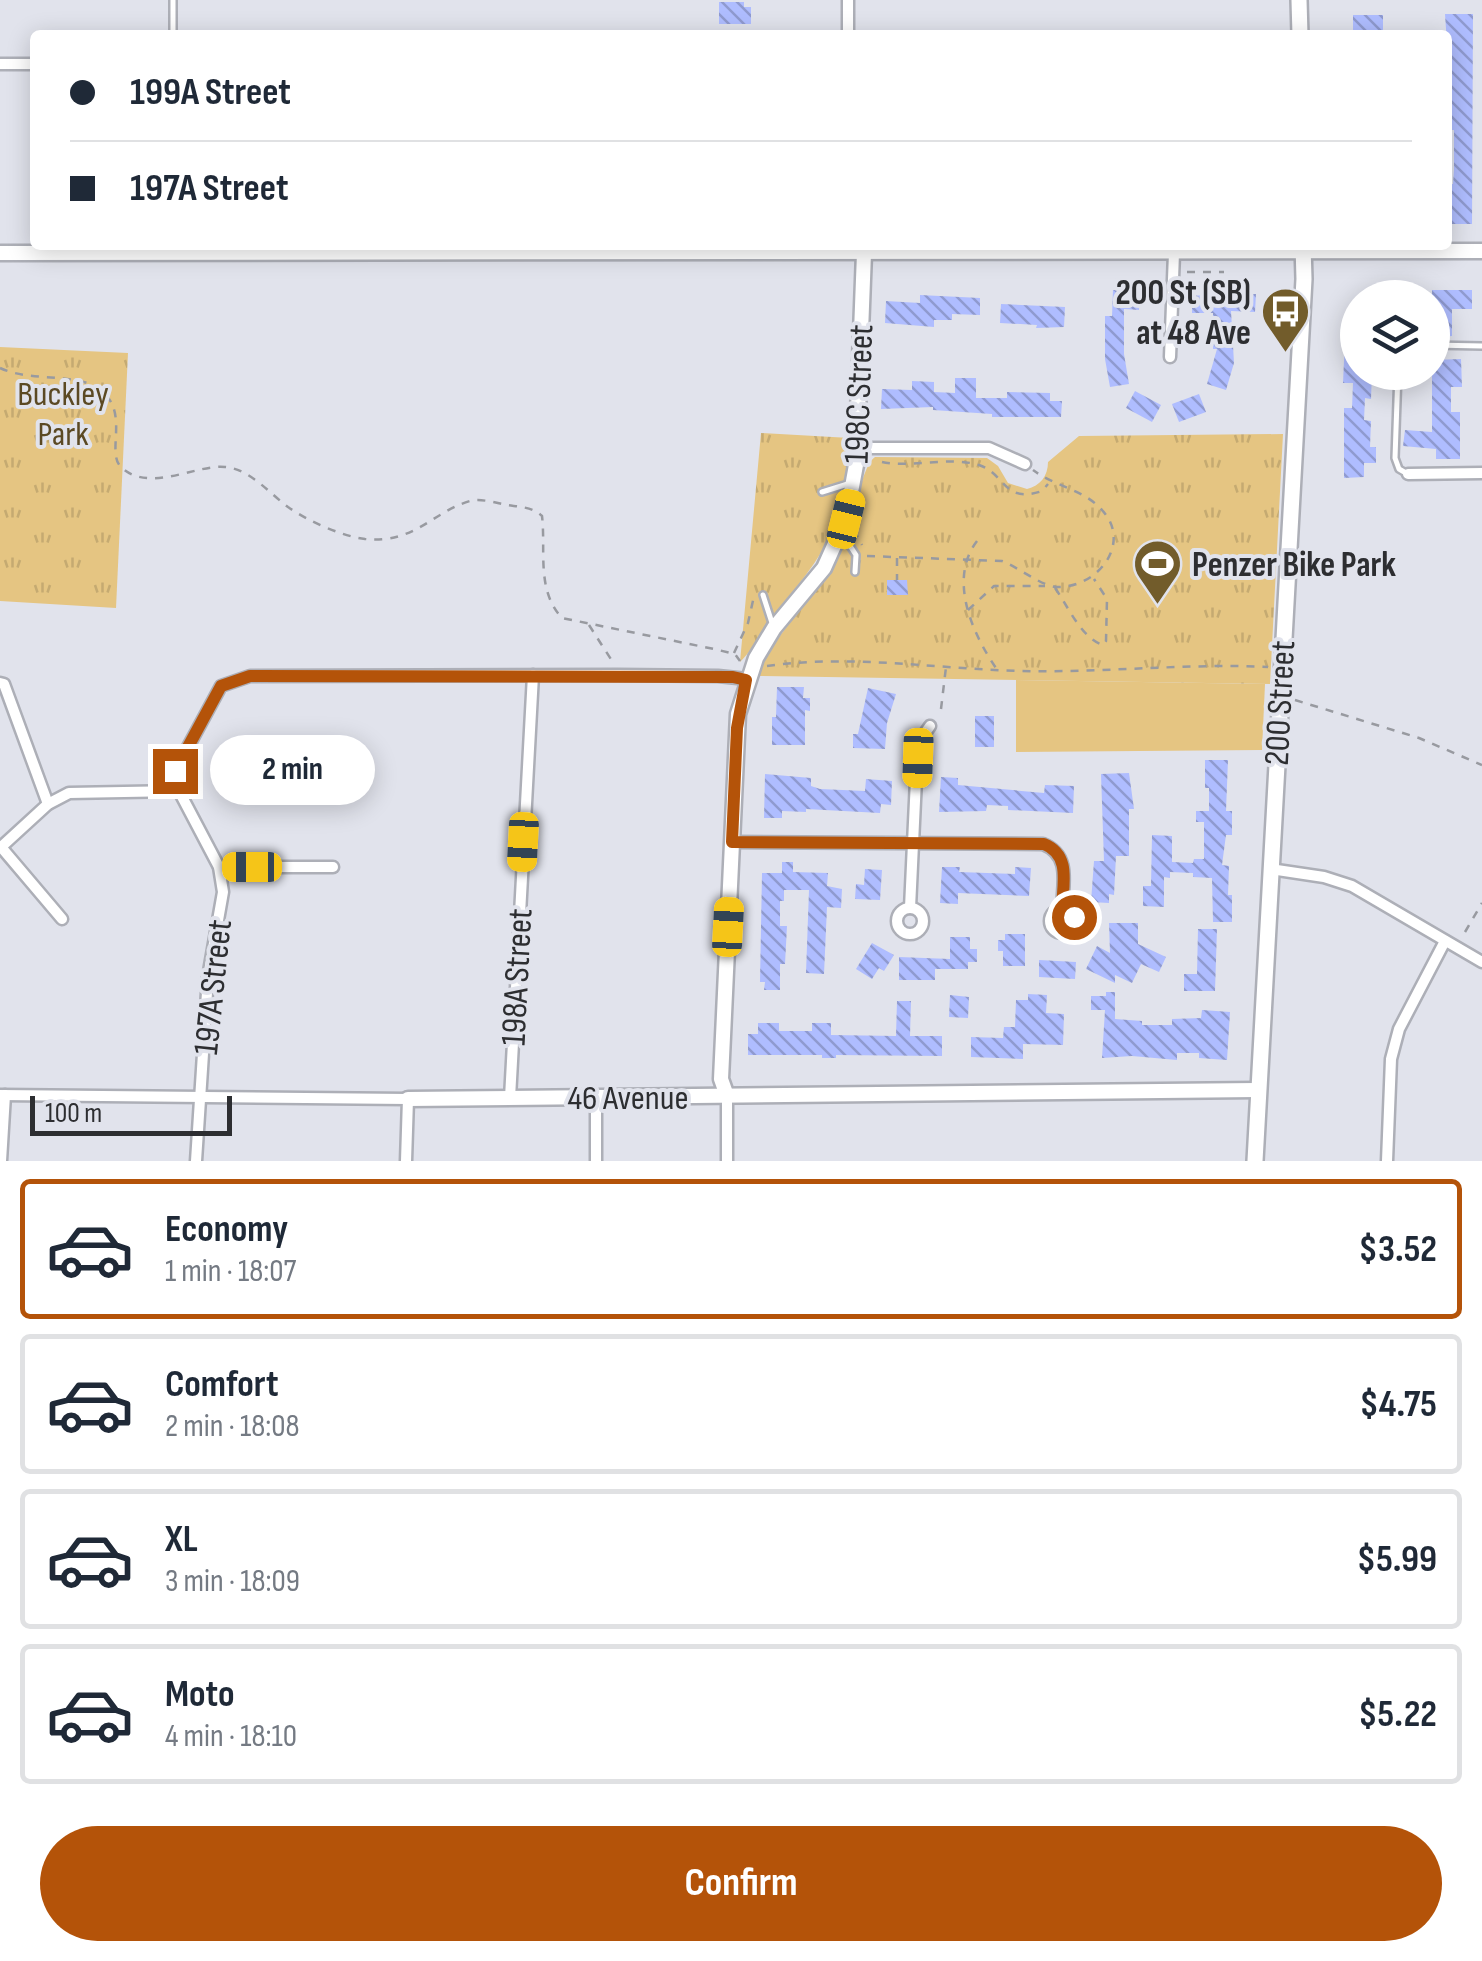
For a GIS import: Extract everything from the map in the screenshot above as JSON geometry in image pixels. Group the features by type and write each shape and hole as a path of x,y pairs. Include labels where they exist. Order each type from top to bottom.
{"main road":[{"path":"1300,0 1300,30"},
{"name":"200 Street","path":"1254,1161 1303,250"}],"street":[{"path":"848,0 848,30"},
{"path":"0,64 30,64"},
{"path":"0,253 131,250"},
{"path":"347,250 1251,250"},
{"path":"1422,250 1482,251"},
{"name":"198C Street","path":"727,1161 726,1096 721,1079 737,728 746,680 774,628 824,568 847,531 857,448 864,253"},
{"path":"1170,357 1174,253"},
{"path":"857,448 989,448 1025,464"},
{"path":"1408,474 1482,473"},
{"name":"198A Street","path":"510,1098 532,675"},
{"path":"62,919 0,847 48,804 68,794 179,790 175,771 221,686 250,676 718,676 746,680"},
{"path":"0,684 4,684 48,804"},
{"path":"910,908 918,758 930,726"},
{"name":"197A Street","path":"179,790 219,867 223,892 208,977 196,1161"},
{"path":"732,842 1036,843 1058,852 1064,869 1062,908"},
{"path":"219,867 333,867"},
{"path":"1270,868 1352,886 1482,962"},
{"path":"1387,1161 1391,1059 1399,1028 1445,941"},
{"name":"46 Avenue","path":"2,1095 408,1099 1257,1090"},
{"path":"1,1161 2,1095"},
{"path":"596,1098 596,1161"},
{"path":"406,1161 408,1099"}],"lane":[{"path":"173,30 174,0"},
{"path":"1450,345 1482,346"},
{"path":"1397,390 1395,458 1398,469 1408,474"},
{"path":"822,492 854,482"},
{"path":"847,531 856,555 855,572"},
{"path":"764,592 774,628"}],"path":[{"path":"1185,272 1224,272"},
{"path":"0,368 22,376 87,383 98,388 110,398 116,413 116,460 120,468 132,474 174,478 230,467 243,472 299,515 350,535 386,539 414,532 474,499 540,512 546,546 546,596 562,618 734,654 741,662"},
{"path":"878,458 886,464 974,464 989,470 1008,490 1020,494 1042,492 1047,481 1079,492 1108,516 1111,552 1094,578 1052,587 994,586 967,612"},
{"path":"847,531 865,556 1002,561 1019,567 1052,587 1084,632 1103,644 1107,599 1094,578"},
{"path":"977,540 966,559 967,612 972,630 996,670"},
{"path":"897,557 897,580"},
{"path":"734,654 748,623 752,597 764,592"},
{"path":"588,624 614,666"},
{"path":"763,667 810,661 1098,672 1268,666"},
{"path":"942,709 946,666"},
{"path":"1302,702 1419,738 1482,765"},
{"path":"1465,932 1482,903"}],"green space":[{"name":"Buckley Park","path":"0,347 128,353 116,608 0,601"},
{"path":"761,433 850,438 844,492 831,533 810,569 740,662"},
{"path":"1283,434 1270,684 757,676 776,641 836,562 845,544 865,472 875,457 987,458 998,466 1008,483 1027,489 1039,483 1047,472 1048,462 1079,436"},
{"path":"1016,680 1265,684 1262,750 1016,752"}],"building":[{"path":"719,2 744,2 744,7 751,7 751,24 719,24"},
{"path":"1445,14 1473,14 1472,224 1452,224 1452,30 1446,30"},
{"path":"1353,15 1383,15 1383,30 1353,30"},
{"path":"1229,286 1248,286 1248,294 1256,294 1255,312 1231,311 1234,363 1226,390 1207,384 1217,349 1213,349 1213,313 1192,313 1192,296 1229,293"},
{"path":"1113,290 1140,291 1139,310 1124,309 1129,384 1110,387 1105,359 1105,316 1112,316"},
{"path":"1450,290 1472,290 1472,309 1452,309 1452,336"},
{"path":"920,295 980,298 980,315 952,314 952,320 934,320 934,327 885,323 886,301 920,303"},
{"path":"1001,304 1065,307 1064,327 1000,323"},
{"path":"1450,359 1461,359 1462,387 1451,387 1451,412 1460,412 1460,459 1436,459 1436,449 1403,446 1405,430 1432,432 1432,390 1450,390"},
{"path":"955,378 976,378 976,398 1007,398 1007,392 1050,393 1050,401 1062,401 1061,417 992,417 933,407 881,409 882,389 912,390 912,381 934,382 934,392 955,393"},
{"path":"1353,390 1371,390 1371,399 1365,398 1364,420 1371,421 1370,447 1376,447 1376,463 1364,463 1364,477 1344,478 1344,408 1352,408"},
{"path":"1135,391 1161,405 1152,422 1126,408"},
{"path":"1199,394 1206,412 1179,422 1172,404"},
{"path":"887,580 907,580 908,595 887,595"},
{"path":"777,687 804,687 803,698 810,698 810,711 805,710 805,745 772,745"},
{"path":"868,688 896,694 887,723 885,749 853,748 853,734 858,734"},
{"path":"975,716 994,716 994,747 975,747"},
{"path":"1205,760 1228,760 1226,811 1232,811 1232,835 1226,835 1222,865 1229,866 1232,922 1213,922 1212,878 1193,877 1193,873 1170,872 1170,878 1164,877 1164,907 1143,906 1143,886 1151,886 1152,835 1172,836 1172,862 1204,859 1204,822 1196,822 1196,811 1209,811"},
{"path":"1129,773 1134,809 1129,809 1129,856 1116,856 1114,895 1109,894 1109,903 1091,902 1094,861 1104,861 1101,774"},
{"path":"765,774 811,778 811,786 820,789 865,791 866,779 892,781 891,805 881,804 880,813 806,809 782,811 782,818 764,818"},
{"path":"941,777 958,778 958,785 1044,793 1045,785 1074,786 1073,813 1008,810 1008,806 987,805 986,811 939,812"},
{"path":"782,862 793,862 793,872 828,873 827,886 842,889 841,908 827,907 824,974 806,973 809,890 784,890 780,926 787,926 780,990 764,990 765,982 760,982 762,873 782,873"},
{"path":"942,867 960,867 959,872 1015,874 1015,867 1031,868 1029,896 958,893 958,904 940,903"},
{"path":"865,869 882,870 880,900 855,899 856,884 864,885"},
{"path":"1109,923 1138,923 1138,944 1166,957 1159,972 1141,964 1132,983 1115,975 1115,983 1086,969 1097,946 1110,953"},
{"path":"1198,929 1217,929 1215,991 1184,991 1184,974 1197,974"},
{"path":"1005,934 1025,934 1025,966 1003,966 998,940 1005,940"},
{"path":"950,937 970,937 970,949 977,949 977,962 968,962 968,969 935,969 935,980 899,980 899,957 950,959"},
{"path":"872,943 894,955 884,971 879,968 872,979 856,969"},
{"path":"1039,960 1076,962 1075,979 1039,977"},
{"path":"1106,992 1115,992 1115,1019 1142,1021 1142,1025 1172,1025 1172,1019 1201,1018 1202,1010 1230,1012 1227,1060 1199,1058 1199,1053 1177,1053 1177,1060 1102,1058 1105,1010 1091,1010 1091,996 1106,996"},
{"path":"1028,994 1047,995 1046,1013 1064,1014 1063,1045 1023,1044 1023,1059 971,1057 971,1037 1003,1038 1004,1027 1015,1027 1016,1000 1028,1000"},
{"path":"950,995 969,997 968,1018 949,1017"},
{"path":"897,1001 911,1001 910,1036 942,1036 942,1056 748,1055 748,1034 758,1034 758,1023 779,1023 779,1031 812,1031 812,1023 831,1023 831,1035 896,1036"}],"place":[{"name":"200 St (SB) at 48 Ave","path":"1286,354"},
{"name":"Penzer Bike Park","path":"1157,606"}],"route":[{"path":"175,771 221,686 250,676 733,677 746,680 737,728 732,842 1044,844 1062,859 1062,908 1074,917"}]}
